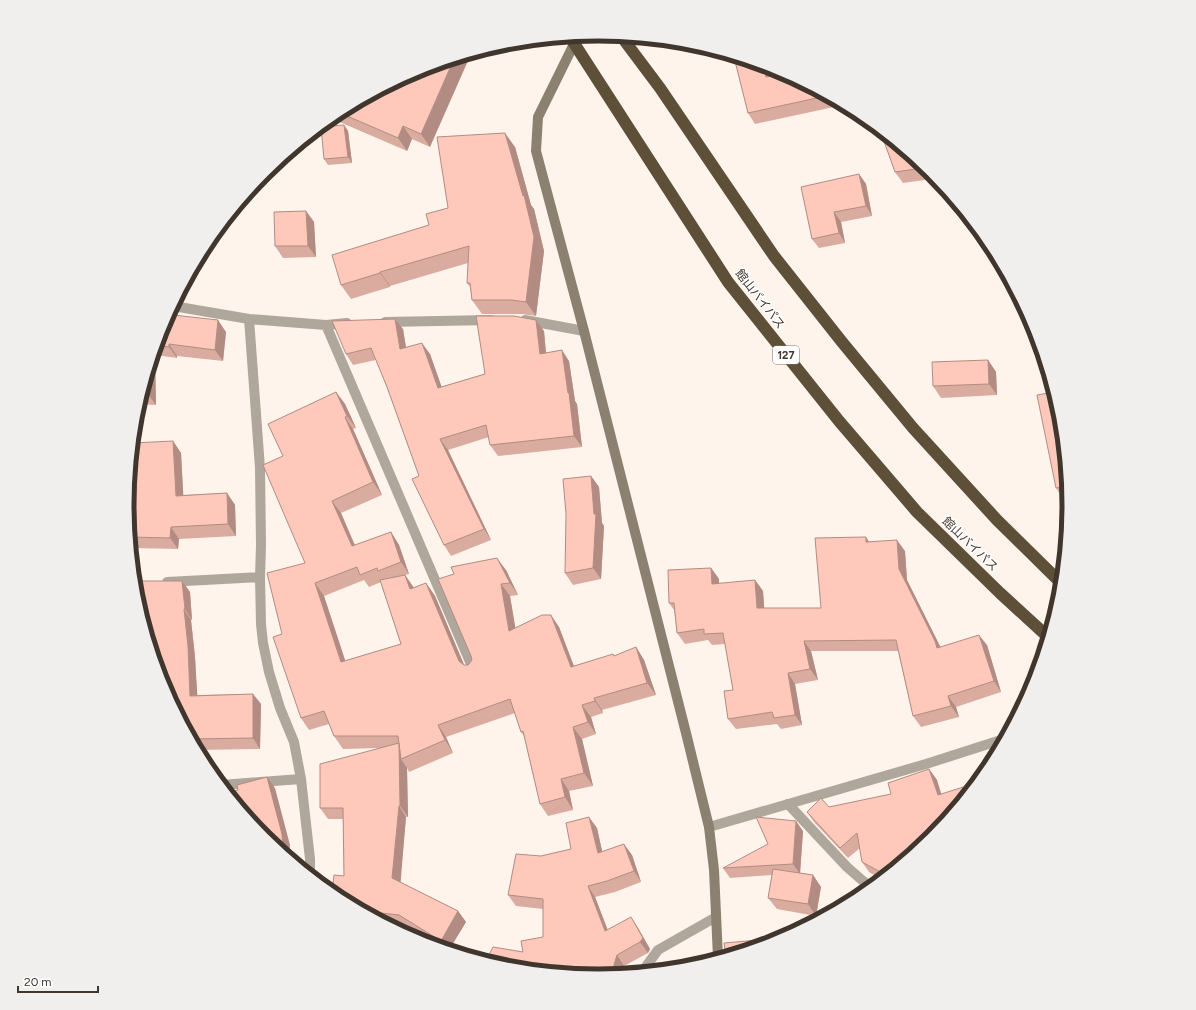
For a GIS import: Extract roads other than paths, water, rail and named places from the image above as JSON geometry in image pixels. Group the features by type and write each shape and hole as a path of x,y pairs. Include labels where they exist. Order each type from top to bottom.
{"highway":[{"name":"館山バイパス","path":"573,42 728,282 834,415 917,512 1000,593 1044,633"},
{"path":"625,42 660,88 774,256 842,342 913,428 986,509 1056,579"}],"street":[{"path":"571,42 538,117 536,151 584,331 709,827 714,870 718,953"},
{"path":"179,307 249,319 326,325 356,322"},
{"path":"249,319 260,468 260,577 262,643 268,672 280,708 294,742 301,779 310,868"},
{"path":"372,322 498,320"},
{"path":"514,320 522,320 584,331"},
{"path":"326,325 474,671"},
{"path":"158,583 260,577"},
{"path":"709,827 997,742"},
{"path":"228,784 301,779"},
{"path":"788,804 847,868 866,884"},
{"path":"646,966 658,950 716,916"}]}
